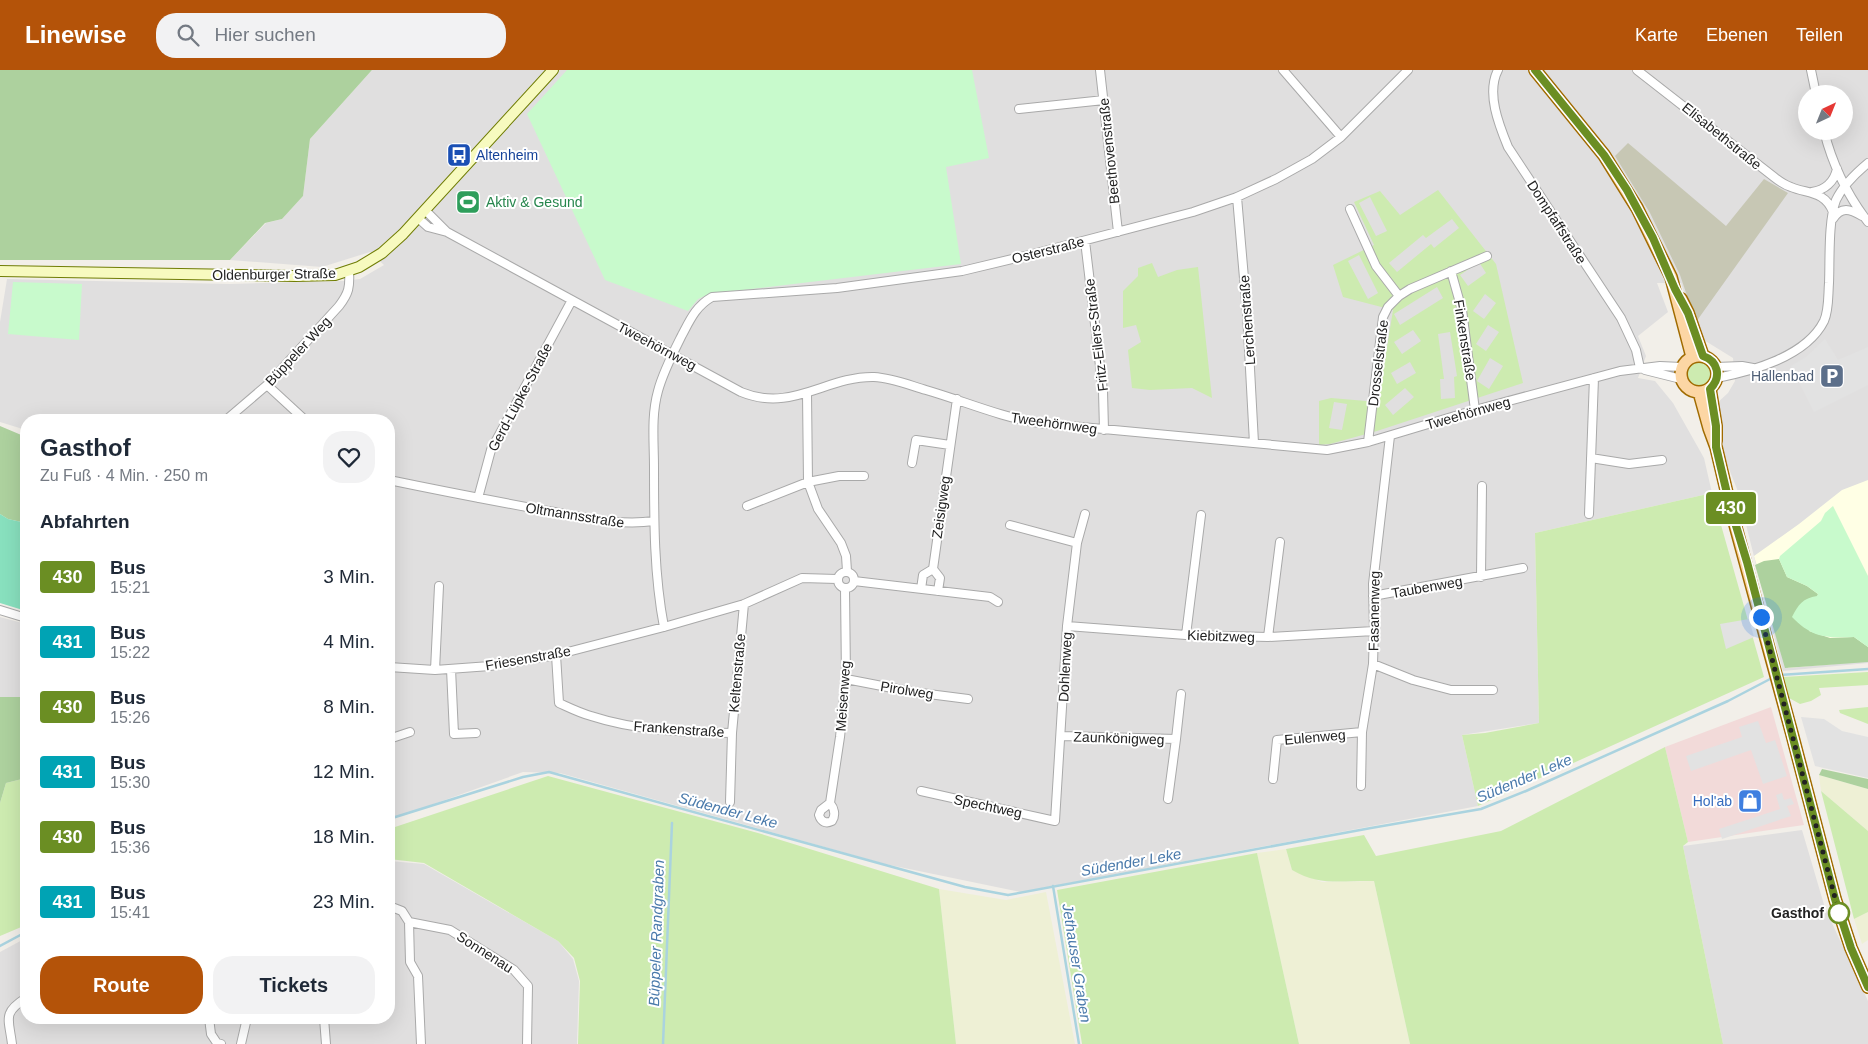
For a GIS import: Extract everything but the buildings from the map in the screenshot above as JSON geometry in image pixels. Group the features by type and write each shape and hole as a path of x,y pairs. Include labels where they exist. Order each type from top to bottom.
{"main road":[{"name":"Oldenburger Straße","path":"0,271 286,276 336,275 349,271 382,253 402,234 553,70"},
{"path":"1535,70 1586,132 1616,173 1654,242 1675,289 1697,356"},
{"path":"1697,356 1682,367 1681,379 1690,390 1705,391"},
{"path":"1697,356 1710,360 1717,373 1705,391 1709,428 1716,447 1730,506 1747,562 1839,913 1851,948 1868,987"}],"street":[{"name":"Beethovenstraße","path":"1100,70 1118,232"},
{"path":"1283,70 1341,137"},
{"name":"Osterstraße","path":"673,354 695,311 703,302 712,297 837,288 962,271 1193,212 1237,197 1276,179 1312,159 1341,137 1408,70"},
{"name":"Dompfaffstraße","path":"1498,70 1493,78 1494,94 1498,123 1508,147 1629,332 1640,368"},
{"name":"Elisabethstraße","path":"1637,70 1781,182 1790,187 1812,192"},
{"path":"1811,70 1814,85"},
{"path":"1020,109 1104,100"},
{"path":"1827,140 1837,169 1866,220"},
{"path":"1717,373 1742,374 1753,368 1783,359 1810,338 1824,321 1827,312 1833,216 1836,201 1846,185 1868,163"},
{"path":"1822,189 1833,180 1837,169"},
{"path":"1812,192 1846,185"},
{"path":"1812,192 1825,199 1833,216"},
{"name":"Lerchenstraße","path":"1237,197 1247,313 1254,443"},
{"path":"1350,209 1376,266 1399,296"},
{"name":"Tweehörnweg","path":"425,210 447,232"},
{"path":"1833,216 1837,212 1851,210 1866,220"},
{"name":"Tweehörnweg","path":"418,218 428,227 447,232 755,397 775,399 807,393 860,378 886,378 957,399 1003,416 1025,421 1327,450 1368,442 1475,410 1594,378 1640,368 1660,366 1682,367"},
{"name":"Fritz-Eilers-Straße","path":"1085,241 1103,391 1104,430"},
{"name":"Drosselstraße","path":"1368,442 1383,317 1388,307 1399,296 1410,289 1487,256"},
{"name":"Büppeler Weg","path":"233,414 267,385 347,296 349,271"},
{"name":"Finkenstraße","path":"1451,272 1462,310 1475,410"},
{"name":"Gerd-Lüpke-Straße","path":"478,498 491,450 572,300"},
{"path":"664,627 658,593 654,521 655,406 662,379 673,354"},
{"name":"Tweehörnweg","path":"1640,368 1681,379"},
{"path":"1588,514 1594,378"},
{"path":"267,385 298,414"},
{"path":"807,393 808,482 818,509 841,543 846,556 847,571 852,575 854,581"},
{"name":"Zeisigweg","path":"938,591 940,578 933,569 957,399"},
{"name":"Fasanenweg","path":"1361,786 1362,732 1373,664 1373,584 1390,436"},
{"path":"912,463 916,440 950,445"},
{"path":"1591,458 1629,464 1662,460"},
{"path":"747,506 808,482 839,476 864,476"},
{"name":"Oltmannsstraße","path":"395,481 615,522 642,523 654,521"},
{"name":"Taubenweg","path":"1481,577 1482,486"},
{"name":"Dohlenweg","path":"1055,821 1067,626 1077,543 1085,514"},
{"path":"1186,635 1201,516"},
{"path":"1010,525 1077,543"},
{"path":"1268,637 1280,542"},
{"name":"Taubenweg","path":"1373,596 1523,568"},
{"name":"Zeisigweg","path":"921,589 923,575 933,569"},
{"path":"847,571 840,573 837,579 838,584 845,588 851,586 854,581"},
{"name":"Friesenstraße","path":"395,667 451,669 499,665 556,655 744,604 802,578 837,579"},
{"path":"854,581 990,598 998,602"},
{"path":"435,670 439,586"},
{"name":"Meisenweg","path":"830,803 846,679 845,588"},
{"name":"Keltenstraße","path":"730,802 732,733 744,604"},
{"path":"0,610 20,616"},
{"name":"Kiebitzweg","path":"1067,626 1186,635 1268,637 1374,631"},
{"name":"Frankenstraße","path":"556,655 559,703 591,716 628,726 670,732 732,733"},
{"path":"1373,664 1413,680 1451,690 1493,690"},
{"path":"451,669 454,734 476,732"},
{"name":"Pirolweg","path":"846,679 913,692 968,699"},
{"name":"Zaunkönigweg","path":"1168,799 1181,694"},
{"path":"395,737 410,732"},
{"name":"Eulenweg","path":"1273,779 1277,740 1362,732"},
{"name":"Zaunkönigweg","path":"1061,736 1176,739"},
{"name":"Spechtweg","path":"921,791 1055,821"},
{"path":"395,908 402,910 409,922 410,962 418,976 421,1044"},
{"name":"Sonnenau","path":"409,922 450,930 514,970 528,986 527,1044"},
{"path":"12,1044 8,1014 14,1005 20,1002"},
{"path":"210,1024 212,1034 217,1043 221,1044"},
{"path":"241,1044 246,1024"},
{"path":"324,1024 326,1044"}],"shaded area":[{"path":"372,70 1868,70 1868,663 1783,671 1737,489 1725,459 1716,404 1728,393 1735,381 1733,358 1699,337 1681,283 1657,283 1668,312 1638,336 1646,356 1638,378 1655,381 1673,403 1704,458 1712,493 1535,533 1539,723 1462,735 1478,806 1021,892 885,864 560,773 523,772 395,818 395,414 20,414 20,428 0,422 0,322 7,279 230,284 344,281 360,279 384,265 370,252 322,267 230,260 266,223 282,219 303,196 310,139"},
{"path":"1628,143 1726,226 1764,179 1788,193 1696,322 1680,275 1650,213 1615,156"},
{"name":"Hallenbad","path":"1825,339 1838,360 1868,347 1868,385 1814,412 1791,366 1806,357"},
{"path":"1868,480 1868,661 1788,668 1754,556 1842,490"},
{"path":"0,617 20,622 20,697 0,697"},
{"path":"1749,619 1754,637 1726,649 1720,624"},
{"path":"1771,707 1804,825 1688,842 1665,747"},
{"path":"1801,717 1824,719 1842,731 1868,737 1868,778 1815,766"},
{"path":"1758,721 1766,743 1775,740 1787,776 1763,784 1751,750 1691,771 1686,756 1742,737 1739,727"},
{"path":"1819,775 1868,789 1868,831 1821,791"},
{"path":"1782,793 1784,800 1791,798 1794,804 1787,806 1791,816 1722,839 1719,829 1780,809 1776,795"},
{"path":"1802,830 1825,908 1868,1001 1868,1044 1723,1044 1683,846"},
{"path":"1286,849 1292,870 1322,882 1374,881 1410,1044 1299,1044 1257,853"},
{"path":"395,862 424,864 558,941 573,959 579,981 577,1044 0,1044 0,952 20,941 20,1024 395,1024"},
{"path":"939,889 1006,900 1046,892 1075,1044 956,1044"},
{"path":"1868,912 1868,940 1862,944 1854,919"}],"green space":[{"path":"0,70 372,70 310,139 303,196 282,219 265,223 230,260 0,260"},
{"path":"567,70 972,70 989,158 946,167 961,264 709,294 698,299 688,311 605,280 527,114"},
{"path":"1438,190 1496,264 1523,383 1377,431 1330,444 1319,445 1319,401 1331,398 1378,402 1393,310 1343,297 1333,265 1374,245 1354,202 1380,191 1400,215","holes":["1370,197 1387,231 1376,236 1359,203","1452,219 1459,228 1434,248 1431,244 1397,272 1389,263 1423,235 1426,238","1359,255 1378,293 1368,299 1348,261","1479,262 1486,273 1468,286 1460,275","1437,287 1443,298 1400,325 1394,314","1485,294 1496,303 1484,319 1473,311","1488,325 1499,332 1486,351 1476,344","1413,330 1421,341 1402,354 1394,342","1450,332 1457,376 1454,377 1455,398 1441,399 1440,379 1444,379 1438,334","1490,358 1503,366 1489,389 1477,381","1410,362 1416,373 1397,384 1391,373","1405,388 1414,397 1393,415 1385,405","1334,402 1347,404 1342,430 1329,428"]},
{"path":"1152,263 1158,277 1177,270 1198,267 1212,398 1192,388 1150,390 1132,388 1128,350 1141,342 1136,325 1123,328 1123,291 1138,276 1138,268"},
{"path":"13,282 82,284 79,340 8,334"},
{"path":"1699,361 1708,365 1712,374 1708,383 1699,387 1690,383 1686,374 1690,365"},
{"path":"0,426 20,434 20,522 8,519 0,514"},
{"path":"1712,493 1764,677 1478,806 1462,735 1485,733 1539,723 1535,533"},
{"path":"1833,506 1868,576 1868,647 1854,637 1828,637 1813,633 1792,617 1802,603 1818,594 1807,586 1787,577 1779,559 1780,556 1821,521 1825,513"},
{"path":"0,514 8,519 20,522 20,609 0,603"},
{"path":"1779,559 1787,577 1807,586 1818,594 1809,631 1830,638 1854,637 1868,647 1868,662 1785,668 1755,565 1764,561"},
{"path":"1868,672 1868,685 1819,688 1821,695 1811,701 1800,704 1789,698 1783,677"},
{"path":"0,697 20,697 20,780 6,783 0,803"},
{"path":"1868,707 1868,724 1840,713 1839,710"},
{"path":"1665,747 1688,842 1683,846 1723,1044 1410,1044 1374,881 1323,881 1292,870 1286,849 1364,835 1376,856 1501,831"},
{"path":"1822,769 1868,779 1868,789 1819,775"},
{"path":"548,776 758,833 939,889 956,1044 578,1044 580,981 574,958 558,941 424,863 395,860 395,827"},
{"path":"20,780 20,928 0,936 0,803 6,783"},
{"path":"1821,791 1868,831 1868,912 1854,919"},
{"path":"1257,853 1299,1044 1082,1044 1057,890"}],"waterway":[{"name":"Südender Leke","path":"1780,675 1868,669"},
{"name":"Südender Leke","path":"395,817 523,777 549,772 965,887 1008,895 1481,809 1526,791 1728,701 1772,678"},
{"name":"Büppeler Randgraben","path":"663,1044 672,823"},
{"name":"Jethauser Graben","path":"1053,886 1079,1044"},
{"name":"Südender Leke","path":"0,946 20,935"}],"bus line":[{"name":"430","path":"1535,70 1604,155 1627,190 1653,238 1675,289 1688,313 1703,356 1713,362 1716,367 1717,378 1710,389 1716,426 1716,447 1730,506 1747,562 1839,913 1851,948 1868,987"}],"place":[{"name":"Altenheim","path":"459,155"},
{"name":"Aktiv & Gesund","path":"468,202"},
{"name":"Hallenbad","path":"1832,376"},
{"name":"Hol'ab","path":"1750,801"},
{"name":"Gasthof","path":"1839,913"}],"route":[{"path":"1761,617 1839,913"}]}
